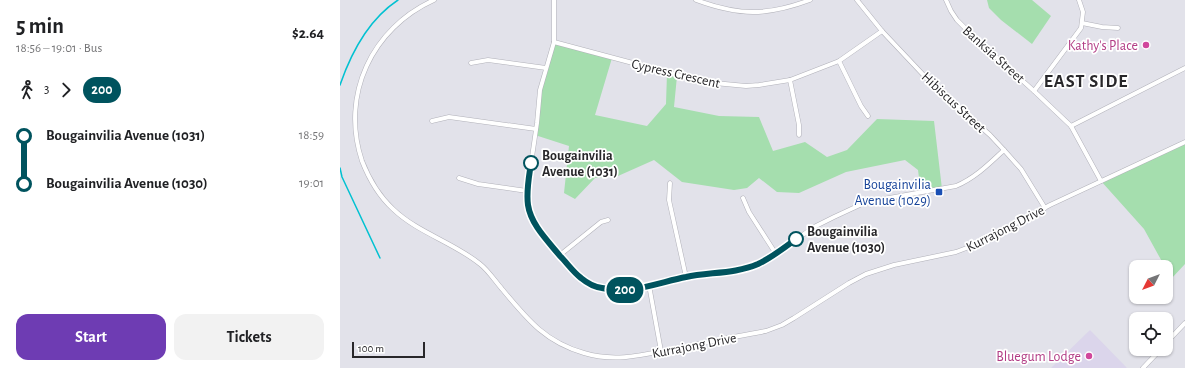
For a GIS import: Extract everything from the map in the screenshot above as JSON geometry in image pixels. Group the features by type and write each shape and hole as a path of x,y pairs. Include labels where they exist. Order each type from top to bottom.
{"street":[{"name":"Kurrajong Drive","path":"434,0 410,13 389,30 372,53 362,74 357,88 353,120 359,153 365,169 380,195 393,210 409,222 467,255 481,265 531,323 556,342 585,354 599,357 638,357 661,351 766,331 782,325 866,274 894,265 958,251 977,244 1045,208 1185,142"},
{"path":"554,0 554,42 540,90 527,191 528,206 533,220 540,231 575,273 591,285 612,290 624,290 649,286 686,277 742,269 757,264 776,254 814,227 862,204 956,186 966,182 979,173 1004,150"},
{"path":"696,0 713,6 742,12 777,10 810,0"},
{"name":"Hibiscus Street","path":"857,0 882,31 931,83 990,135 1004,150 1021,169 1045,208"},
{"name":"Banksia Street","path":"946,0 957,20 1071,126 1101,181"},
{"path":"1034,91 1080,28 1083,12 1079,0"},
{"path":"1082,23 1102,27 1118,28"},
{"name":"Cypress Crescent","path":"554,42 704,82 746,86 790,80 839,61 882,31"},
{"path":"471,63 488,60 546,68"},
{"path":"839,61 860,106 868,116"},
{"path":"1071,126 1185,68"},
{"path":"790,80 799,125 799,135"},
{"path":"432,121 449,117 536,129"},
{"path":"459,178 478,184 527,191"},
{"path":"670,183 669,200 686,277"},
{"path":"743,198 749,212 776,254"},
{"path":"560,255 601,222 608,220"},
{"path":"649,286 661,351"},
{"path":"1173,336 1185,323"},
{"path":"1143,368 1154,356"}],"shaded area":[{"name":"Bluegum Lodge","path":"1090,330 1127,368 1051,368"}],"green space":[{"path":"987,0 1032,0 1051,16 1032,44 1001,20 989,8"},
{"path":"554,42 612,58 595,115 647,126 666,104 667,73 677,76 674,107 719,116 759,117 773,151 805,142 827,157 847,150 877,119 934,121 942,189 921,193 918,170 905,160 846,172 799,193 777,192 759,178 747,188 734,190 682,182 654,160 618,176 595,178 575,199 564,193 569,146 535,135 540,90"},
{"path":"1185,142 1185,264 1173,277 1173,260 1161,260 1144,229 1101,181"}],"waterway":[{"path":"340,85 344,73 362,38 378,17 398,0"},
{"path":"340,168 342,177 380,258"}],"bus line":[{"name":"200","path":"531,163 527,191 528,206 533,220 540,231 575,273 591,285 612,290 624,290 649,286 686,277 742,269 757,264 776,254 796,239"}],"place":[{"name":"Kathy's Place","path":"1146,45"},
{"name":"Bougainvilia Avenue (1031)","path":"531,163"},
{"name":"Bougainvilia Avenue (1029)","path":"939,192"},
{"name":"Bougainvilia Avenue (1030)","path":"796,239"},
{"name":"Bluegum Lodge","path":"1089,356"}],"district":[{"name":"EAST SIDE","path":"1086,81"}]}
